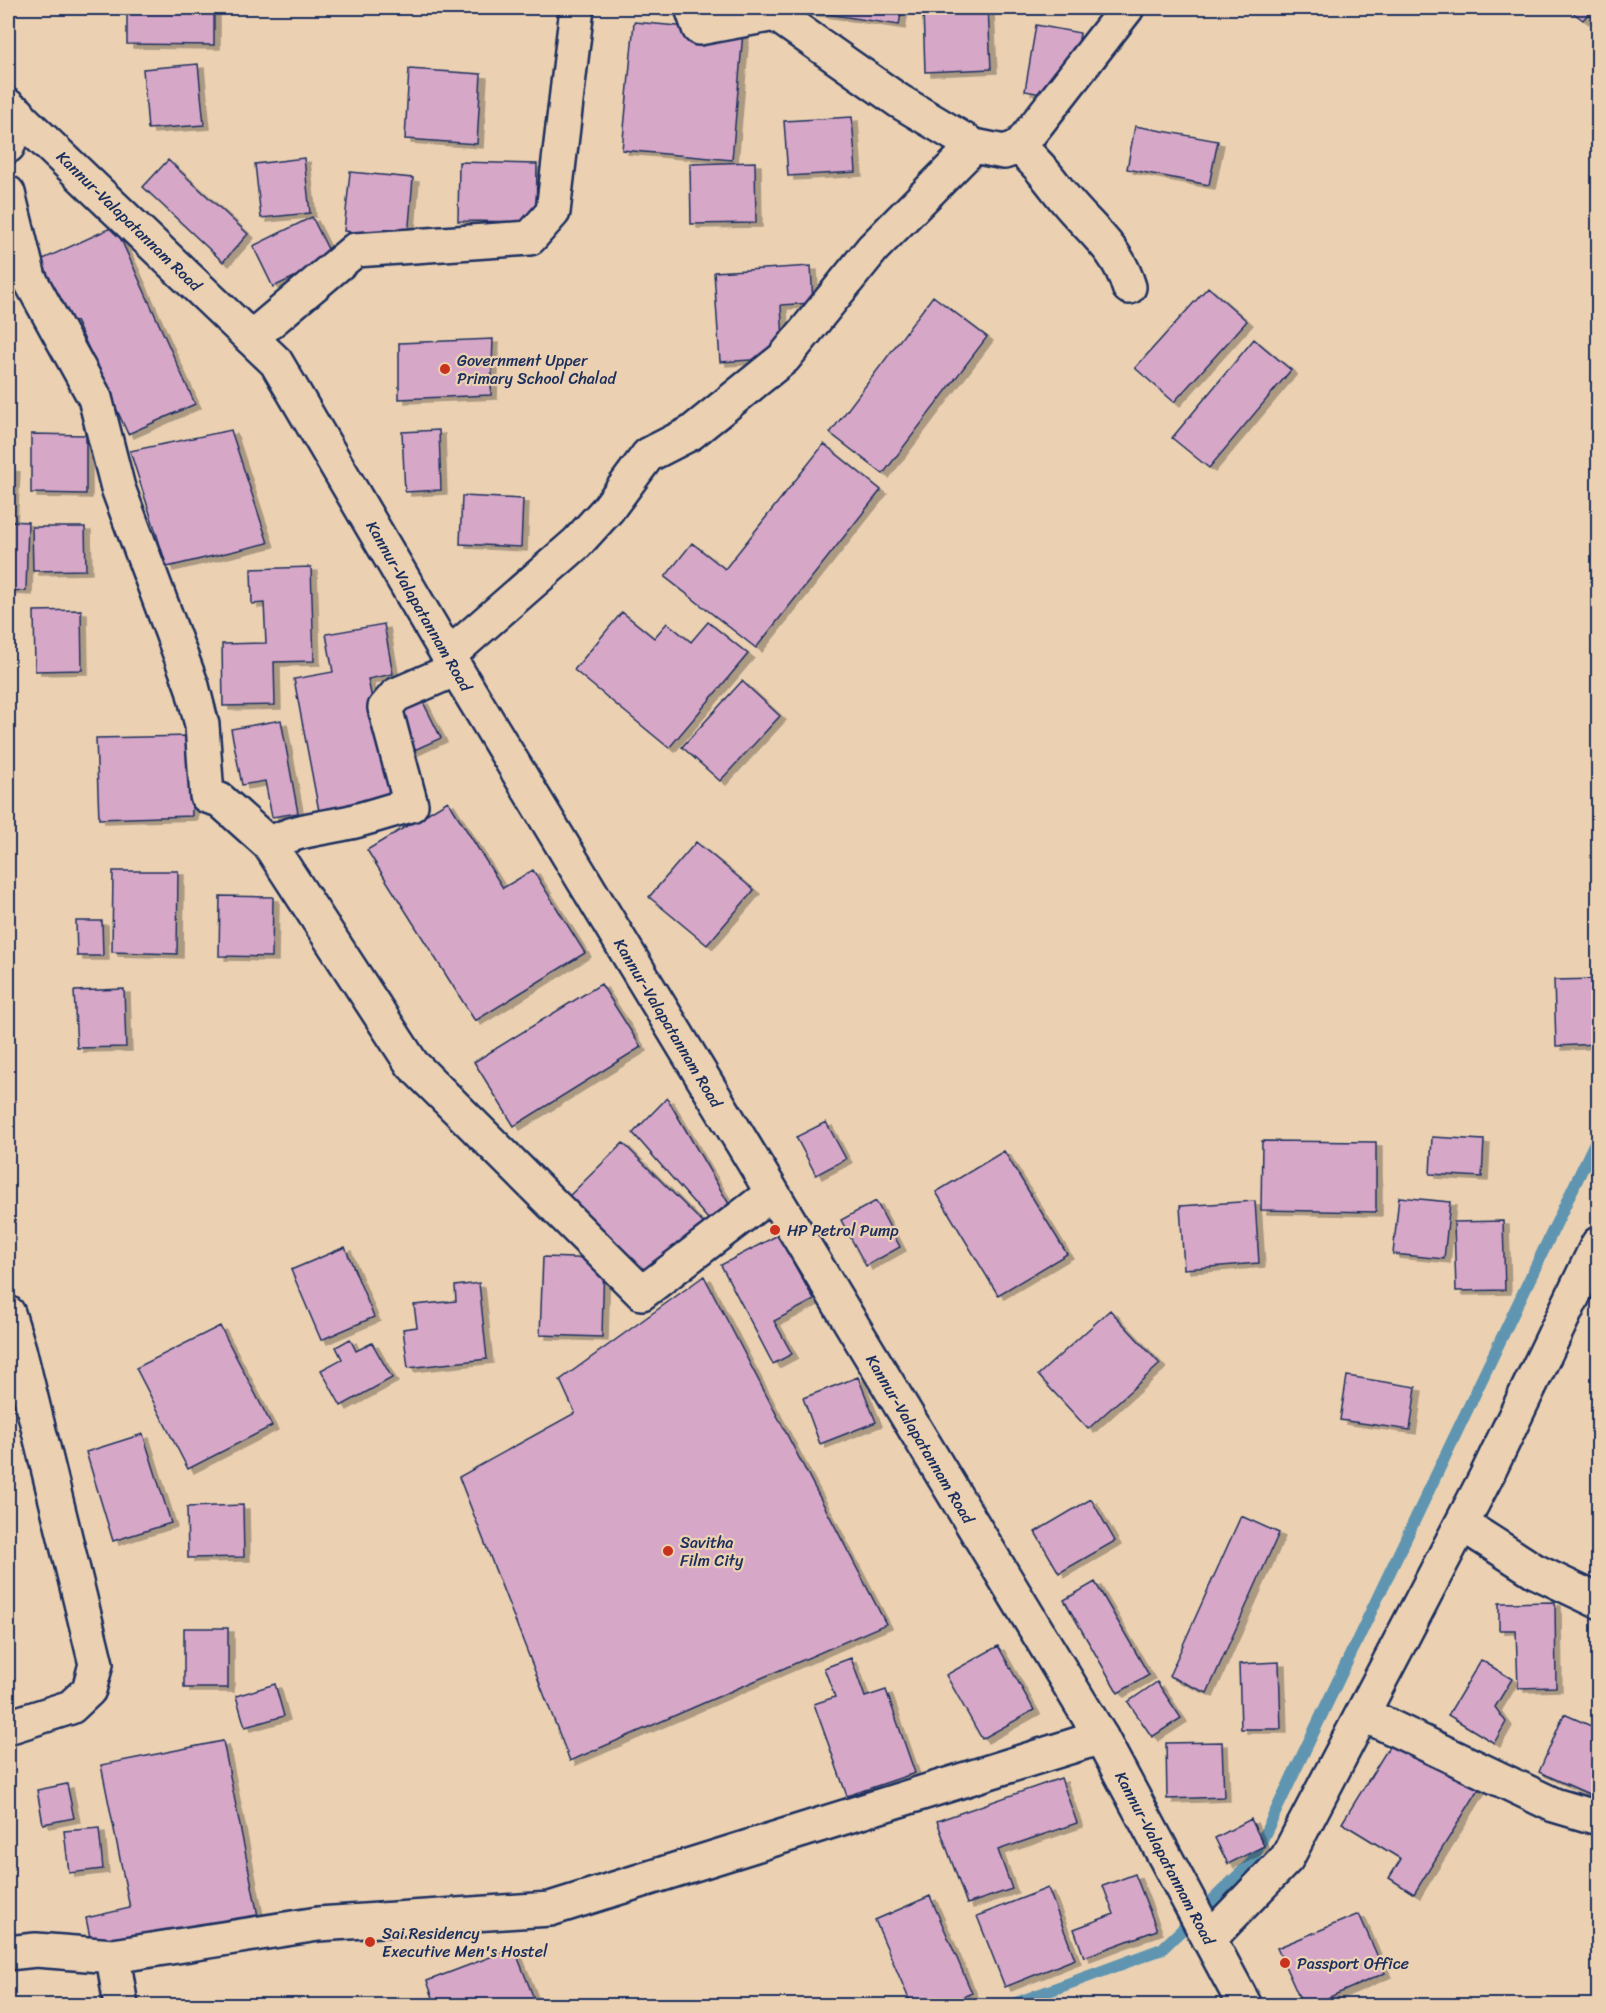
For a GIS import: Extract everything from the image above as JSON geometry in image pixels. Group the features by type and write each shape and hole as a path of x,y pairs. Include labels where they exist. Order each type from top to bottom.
{"street":[{"path":"251,338 355,250 530,238 553,212 577,8"},
{"path":"692,8 699,28 775,14 899,101 974,147 1004,152 1019,147 1127,8"},
{"path":"8,146 13,110"},
{"name":"Kannur-Valapatannam Road","path":"13,110 276,362 452,662 771,1194 1101,1737 1245,2006"},
{"path":"269,844 290,833 311,827 350,822 411,805 385,708 396,695 452,662 578,543 608,510 648,455 691,433 784,358 873,248 974,147"},
{"path":"1019,147 1042,166 1064,198 1105,242 1124,266 1130,287"},
{"path":"8,192 18,280 95,398 118,488 192,686 202,725 207,796 220,800 269,844 412,1064 642,1293 771,1194"},
{"path":"1209,1939 1287,1858 1462,1524 1599,1244"},
{"path":"8,1313 19,1349 96,1664 89,1690 71,1707 8,1727"},
{"path":"1462,1524 1535,1570 1599,1601"},
{"path":"1363,1713 1554,1805 1599,1818"},
{"path":"8,1953 36,1950 113,1956 318,1924 550,1909 1101,1737"},
{"path":"113,1956 121,2006"}],"building":[{"path":"127,8 214,8 214,45 127,44"},
{"path":"788,8 902,8 899,25"},
{"path":"923,8 988,8 991,69 925,72"},
{"path":"1567,8 1593,8 1583,20"},
{"path":"634,22 743,32 732,160 622,150"},
{"path":"1036,25 1080,33 1069,99 1025,91"},
{"path":"198,64 204,125 148,129 143,69"},
{"path":"409,69 481,74 477,144 405,139"},
{"path":"852,117 856,172 788,176 784,121"},
{"path":"1135,126 1218,141 1209,185 1127,169"},
{"path":"304,158 310,213 261,218 255,164"},
{"path":"168,160 248,234 223,262 143,187"},
{"path":"459,162 537,164 536,222 458,221"},
{"path":"755,162 756,223 691,224 690,164"},
{"path":"350,172 413,178 408,237 344,231"},
{"path":"312,217 333,259 273,287 253,246"},
{"path":"115,226 195,404 128,434 76,321 70,323 41,260"},
{"path":"811,266 813,303 781,305 784,358 720,362 714,272"},
{"path":"1208,287 1247,321 1174,402 1135,368"},
{"path":"933,296 987,337 883,474 830,433"},
{"name":"Government Upper Primary School Chalad","path":"493,339 491,395 399,399 399,343"},
{"path":"1254,339 1291,370 1209,468 1172,438"},
{"path":"231,430 268,543 167,567 130,451"},
{"path":"439,430 441,490 405,492 402,432"},
{"path":"31,434 86,435 86,494 31,493"},
{"path":"824,444 881,490 756,648 665,577 692,543 725,569"},
{"path":"8,467 14,468 11,519 8,519"},
{"path":"462,496 523,499 521,547 460,544"},
{"path":"8,521 28,522 26,591 8,590"},
{"path":"32,527 85,527 86,570 33,571"},
{"path":"311,567 314,661 274,662 275,705 223,706 222,644 266,643 264,603 252,604 251,569"},
{"path":"81,610 82,670 35,671 34,611"},
{"path":"622,612 654,638 667,623 691,642 708,622 748,654 669,748 574,670"},
{"path":"384,624 393,674 368,679 391,797 319,811 294,679 333,672 326,634"},
{"path":"742,681 780,716 720,781 682,747"},
{"path":"422,700 441,738 410,752 392,714"},
{"path":"281,720 298,813 272,817 265,781 242,785 231,729"},
{"path":"190,736 192,816 99,819 96,738"},
{"path":"448,801 503,888 533,870 585,953 475,1021 367,850"},
{"path":"696,842 754,890 707,945 649,897"},
{"path":"113,871 178,871 177,954 112,952"},
{"path":"220,896 273,897 272,957 219,956"},
{"path":"76,921 102,921 103,956 77,956"},
{"path":"1598,979 1598,1044 1556,1046 1554,980"},
{"path":"601,984 641,1047 514,1126 474,1062"},
{"path":"124,989 126,1047 77,1048 74,991"},
{"path":"667,1098 729,1204 708,1219 633,1133"},
{"path":"826,1122 846,1159 816,1175 796,1137"},
{"path":"1432,1137 1484,1140 1482,1177 1430,1174"},
{"path":"1262,1141 1376,1142 1376,1212 1261,1210"},
{"path":"623,1143 706,1226 643,1289 559,1206"},
{"path":"1004,1151 1067,1254 998,1295 936,1192"},
{"path":"1399,1197 1450,1202 1444,1259 1393,1254"},
{"path":"876,1201 900,1247 866,1266 841,1220"},
{"path":"1255,1201 1259,1263 1184,1269 1180,1206"},
{"path":"1503,1221 1505,1290 1456,1291 1454,1222"},
{"path":"778,1235 814,1300 774,1321 792,1354 773,1364 721,1265"},
{"path":"345,1247 374,1317 321,1340 291,1270"},
{"path":"543,1257 604,1259 602,1337 540,1335"},
{"name":"Savitha Film City","path":"704,1276 886,1624 570,1761 459,1477 575,1413 560,1380"},
{"path":"479,1283 487,1359 408,1368 403,1329 417,1327 414,1305 456,1301 455,1286"},
{"path":"1110,1310 1160,1364 1088,1429 1038,1375"},
{"path":"220,1326 272,1426 188,1469 136,1368"},
{"path":"350,1339 356,1351 372,1343 392,1378 341,1406 321,1370 342,1359 336,1347"},
{"path":"1347,1376 1416,1387 1410,1430 1340,1420"},
{"path":"858,1377 876,1422 820,1444 803,1398"},
{"path":"143,1434 171,1523 113,1541 86,1452"},
{"path":"1091,1499 1115,1541 1059,1573 1035,1532"},
{"path":"243,1505 244,1557 188,1558 187,1507"},
{"path":"1241,1516 1279,1533 1207,1693 1169,1676"},
{"path":"1095,1582 1149,1675 1118,1693 1064,1600"},
{"path":"1555,1602 1556,1687 1518,1688 1516,1630 1499,1630 1499,1603"},
{"path":"184,1628 228,1628 228,1688 184,1688"},
{"path":"998,1646 1034,1710 982,1739 946,1675"},
{"path":"851,1658 865,1697 886,1690 915,1773 847,1796 814,1704 835,1697 824,1668"},
{"path":"1481,1660 1512,1679 1495,1707 1506,1722 1494,1743 1448,1715"},
{"path":"1279,1662 1281,1729 1241,1729 1239,1664"},
{"path":"1157,1682 1181,1718 1152,1737 1128,1702"},
{"path":"275,1684 284,1716 245,1727 236,1696"},
{"path":"1564,1714 1598,1729 1598,1798 1539,1772"},
{"path":"1395,1737 1479,1789 1414,1894 1389,1878 1401,1859 1342,1823"},
{"path":"223,1741 258,1916 92,1947 86,1918 130,1908 101,1765"},
{"path":"1222,1742 1224,1797 1167,1799 1166,1743"},
{"path":"1061,1778 1077,1823 998,1850 1012,1889 967,1904 937,1821"},
{"path":"67,1784 74,1818 43,1824 37,1790"},
{"path":"1251,1819 1264,1846 1228,1864 1215,1838"},
{"path":"99,1828 103,1869 69,1873 64,1831"},
{"path":"1135,1874 1157,1930 1084,1957 1074,1929 1114,1914 1103,1886"},
{"path":"1048,1888 1075,1959 1005,1987 977,1916"},
{"path":"930,1896 972,1993 942,2006 912,2006 875,1920"},
{"path":"1359,1914 1385,1973 1309,2006 1303,2006 1277,1948"},
{"path":"514,1948 537,2006 436,2006 427,1981"}],"waterway":[{"path":"1008,2006 1162,1949 1251,1863 1598,1136"}],"place":[{"name":"Government Upper Primary School Chalad","path":"445,369"},
{"name":"HP Petrol Pump","path":"775,1230"},
{"name":"Savitha Film City","path":"668,1551"},
{"name":"Sai Residency Executive Men's Hostel","path":"370,1942"},
{"name":"Passport Office","path":"1285,1963"}]}
